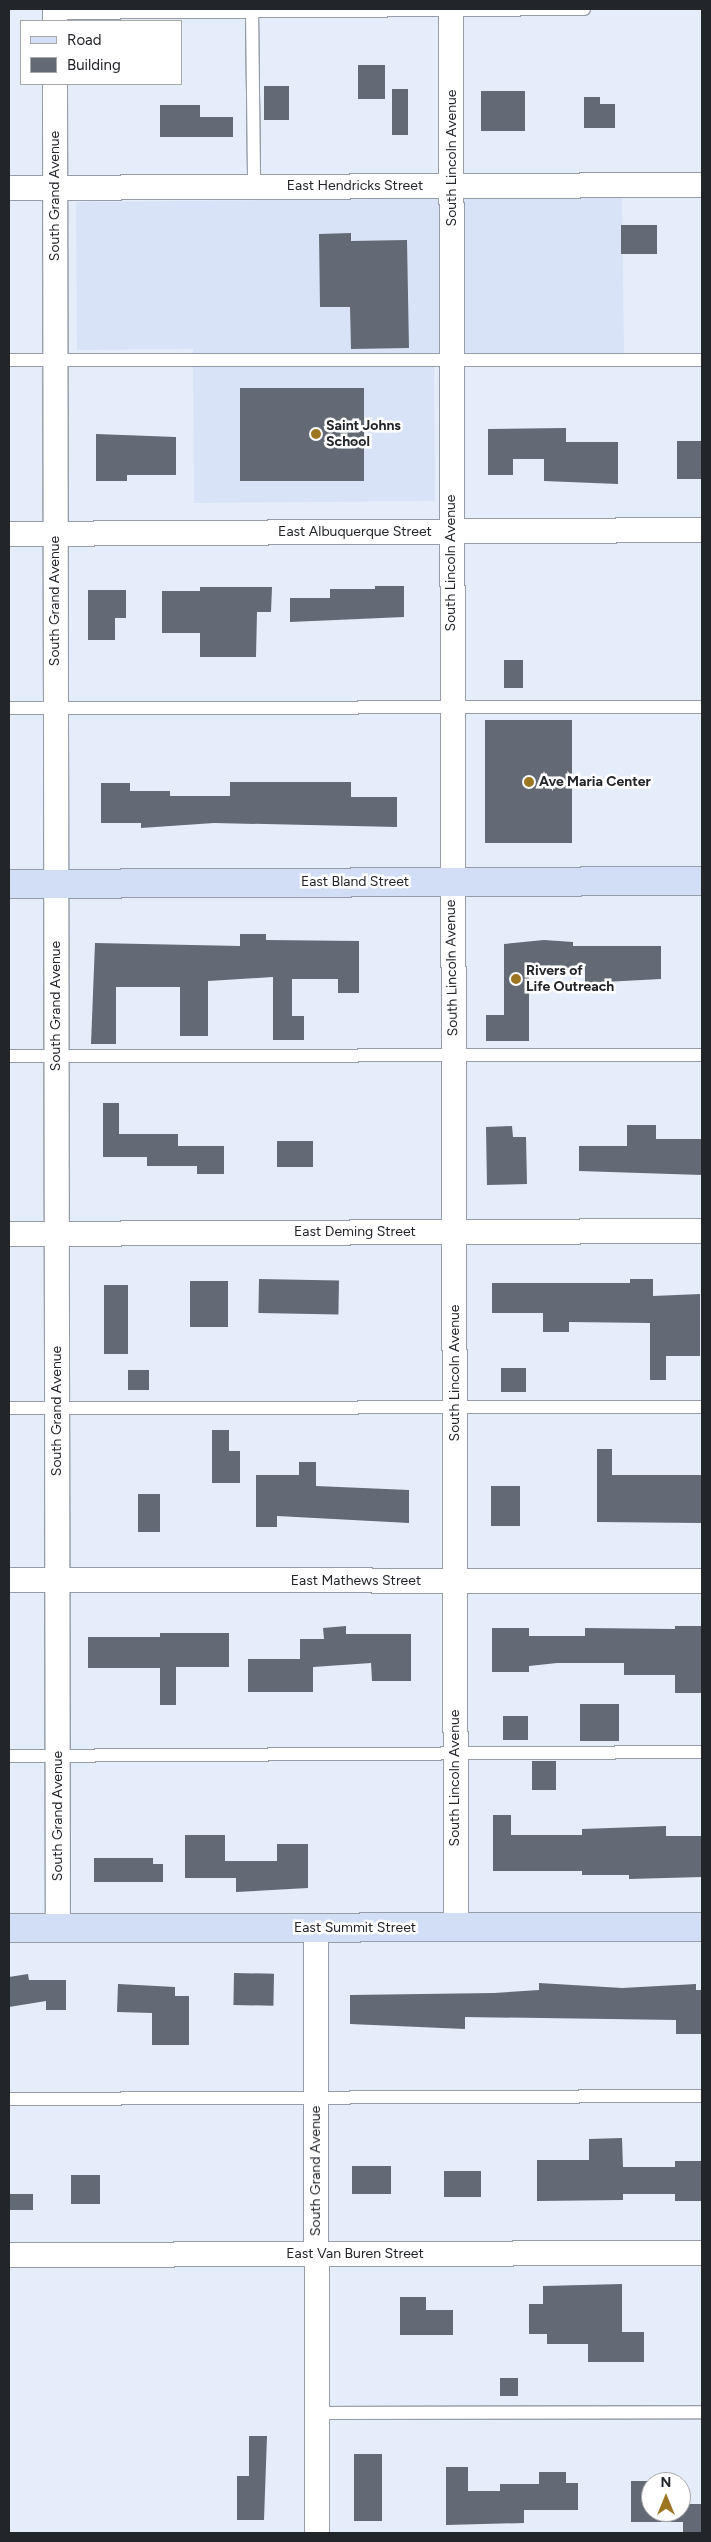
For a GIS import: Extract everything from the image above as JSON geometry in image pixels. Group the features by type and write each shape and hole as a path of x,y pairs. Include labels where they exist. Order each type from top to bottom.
{"street":[{"name":"South Lincoln Avenue","path":"452,10 451,531 456,1927"},
{"name":"South Grand Avenue","path":"54,85 58,1928"},
{"name":"East Hendricks Street","path":"9,188 702,185"},
{"name":"East Albuquerque Street","path":"9,534 702,530"},
{"name":"East Bland Street","path":"9,884 702,881"},
{"name":"East Deming Street","path":"9,1234 702,1231"},
{"name":"East Mathews Street","path":"9,1580 702,1580"},
{"name":"East Summit Street","path":"9,1928 702,1927"},
{"name":"South Grand Avenue","path":"316,1928 317,2533"},
{"name":"East Van Buren Street","path":"9,2255 702,2253"}],"lane":[{"path":"54,14 584,9"},
{"path":"252,11 254,187"},
{"path":"9,360 702,360"},
{"path":"9,708 702,707"},
{"path":"9,1056 702,1055"},
{"path":"9,1408 702,1407"},
{"path":"9,1756 702,1752"},
{"path":"9,2099 702,2096"},
{"path":"316,2413 702,2412"}],"shaded area":[{"path":"622,197 624,353 434,355 435,501 194,503 193,349 77,350 76,202"}],"building":[{"path":"358,65 385,65 385,99 358,99"},
{"path":"264,86 289,86 289,120 264,120"},
{"path":"392,89 408,89 408,135 392,135"},
{"path":"481,91 525,91 525,131 481,131"},
{"path":"584,97 600,97 600,104 615,104 615,128 584,128"},
{"path":"160,105 200,105 200,117 233,117 233,137 160,137"},
{"path":"621,225 657,225 657,254 621,254"},
{"path":"351,233 351,241 407,240 409,348 351,349 350,307 320,307 319,234"},
{"path":"240,388 364,388 364,481 240,481"},
{"path":"566,428 566,442 618,442 618,484 544,481 544,459 513,459 513,475 488,475 488,429"},
{"path":"96,434 176,437 176,475 127,475 127,481 96,481"},
{"path":"677,441 702,441 702,479 677,479"},
{"path":"375,586 404,586 404,617 290,622 290,598 330,598 330,589 375,589"},
{"path":"200,587 272,587 271,612 257,612 256,657 200,657 200,633 162,633 162,591 200,591"},
{"path":"88,590 126,590 126,618 115,618 115,640 88,640"},
{"path":"504,660 523,660 523,688 504,688"},
{"name":"Ave Maria Center","path":"485,720 572,720 572,843 485,843"},
{"path":"230,782 351,782 351,797 397,797 397,827 214,823 141,828 141,823 101,823 101,783 130,783 130,791 170,791 170,796 230,796"},
{"path":"240,934 266,934 266,940 359,941 359,993 338,993 338,979 292,979 292,1016 304,1016 304,1040 273,1040 273,977 208,981 208,1036 180,1036 180,987 116,987 116,1044 91,1044 95,943 240,946"},
{"path":"544,940 573,942 573,946 661,946 661,979 585,983 585,972 529,968 529,1041 486,1041 486,1015 504,1015 504,944"},
{"path":"103,1103 119,1103 119,1134 178,1134 178,1146 224,1146 224,1174 197,1174 197,1166 147,1166 147,1157 103,1157"},
{"path":"627,1125 656,1125 656,1139 701,1139 702,1175 579,1171 579,1146 627,1146"},
{"path":"512,1126 513,1137 526,1137 527,1184 487,1185 486,1127"},
{"path":"277,1141 313,1141 313,1167 277,1167"},
{"path":"259,1279 339,1280 338,1314 258,1313"},
{"path":"630,1279 653,1279 653,1296 700,1294 700,1356 666,1356 666,1380 650,1380 650,1323 569,1322 569,1332 543,1332 543,1313 492,1313 492,1283 630,1283"},
{"path":"190,1281 228,1281 228,1327 190,1327"},
{"path":"104,1285 128,1285 128,1354 104,1354"},
{"path":"501,1368 526,1368 526,1392 501,1392"},
{"path":"128,1370 149,1370 149,1390 128,1390"},
{"path":"212,1430 229,1430 229,1451 240,1451 240,1483 212,1483"},
{"path":"597,1449 612,1449 612,1475 702,1475 702,1523 597,1522"},
{"path":"299,1462 316,1462 316,1486 409,1490 409,1523 277,1516 277,1527 256,1527 256,1475 299,1475"},
{"path":"491,1486 520,1486 520,1526 491,1526"},
{"path":"138,1494 160,1494 160,1532 138,1532"},
{"path":"346,1626 346,1634 411,1634 411,1681 372,1681 371,1663 313,1667 313,1692 248,1692 248,1659 300,1659 300,1639 324,1639 323,1628"},
{"path":"675,1626 702,1626 702,1693 675,1693 675,1675 624,1675 624,1663 557,1663 529,1666 529,1672 492,1672 492,1628 529,1628 529,1636 585,1636 585,1628 675,1629"},
{"path":"160,1633 229,1633 229,1667 176,1667 176,1705 160,1705 160,1668 88,1668 88,1637 160,1637"},
{"path":"580,1704 619,1704 619,1741 580,1741"},
{"path":"503,1716 528,1716 528,1740 503,1740"},
{"path":"532,1761 556,1761 556,1790 532,1790"},
{"path":"493,1815 511,1815 511,1835 582,1835 582,1829 666,1826 666,1836 702,1836 702,1877 629,1879 629,1875 582,1875 582,1871 493,1871"},
{"path":"185,1835 225,1835 225,1861 277,1861 277,1844 308,1844 308,1888 236,1892 236,1878 185,1878"},
{"path":"94,1858 153,1858 153,1864 163,1864 163,1882 94,1882"},
{"path":"234,1973 274,1974 273,2006 233,2005"},
{"path":"28,1974 29,1980 66,1980 66,2010 46,2010 46,2001 9,2007 9,1977"},
{"path":"539,1983 622,1988 696,1984 696,1990 702,1990 701,2034 676,2034 676,2020 465,2017 465,2029 350,2024 350,1995 494,1993 539,1990"},
{"path":"118,1984 175,1987 175,1996 189,1996 189,2045 152,2045 152,2013 117,2012"},
{"path":"622,2138 623,2167 675,2167 675,2161 702,2161 702,2201 675,2201 675,2194 623,2194 623,2200 537,2201 537,2160 589,2160 589,2139"},
{"path":"352,2166 391,2166 391,2194 352,2194"},
{"path":"444,2171 481,2171 481,2197 444,2197"},
{"path":"71,2175 100,2175 100,2204 71,2204"},
{"path":"9,2194 33,2194 33,2210 9,2210"},
{"path":"622,2284 622,2332 644,2332 644,2362 588,2362 588,2344 547,2344 547,2334 529,2334 529,2304 543,2304 543,2286"},
{"path":"400,2297 426,2297 426,2310 453,2310 453,2335 400,2335"},
{"path":"500,2378 518,2378 518,2396 500,2396"},
{"path":"249,2436 267,2436 264,2520 237,2520 237,2476 249,2476"},
{"path":"354,2454 382,2454 382,2521 354,2521"},
{"path":"446,2467 468,2467 468,2491 500,2491 500,2484 539,2484 539,2472 566,2472 566,2483 578,2483 578,2510 524,2510 524,2523 446,2525"},
{"path":"631,2481 641,2481 641,2522 631,2522"},
{"path":"691,2504 702,2504 702,2533 683,2533 683,2522 691,2522"}],"place":[{"name":"Saint Johns School","path":"316,434"},
{"name":"Ave Maria Center","path":"529,782"},
{"name":"Rivers of Life Outreach","path":"516,979"}]}
